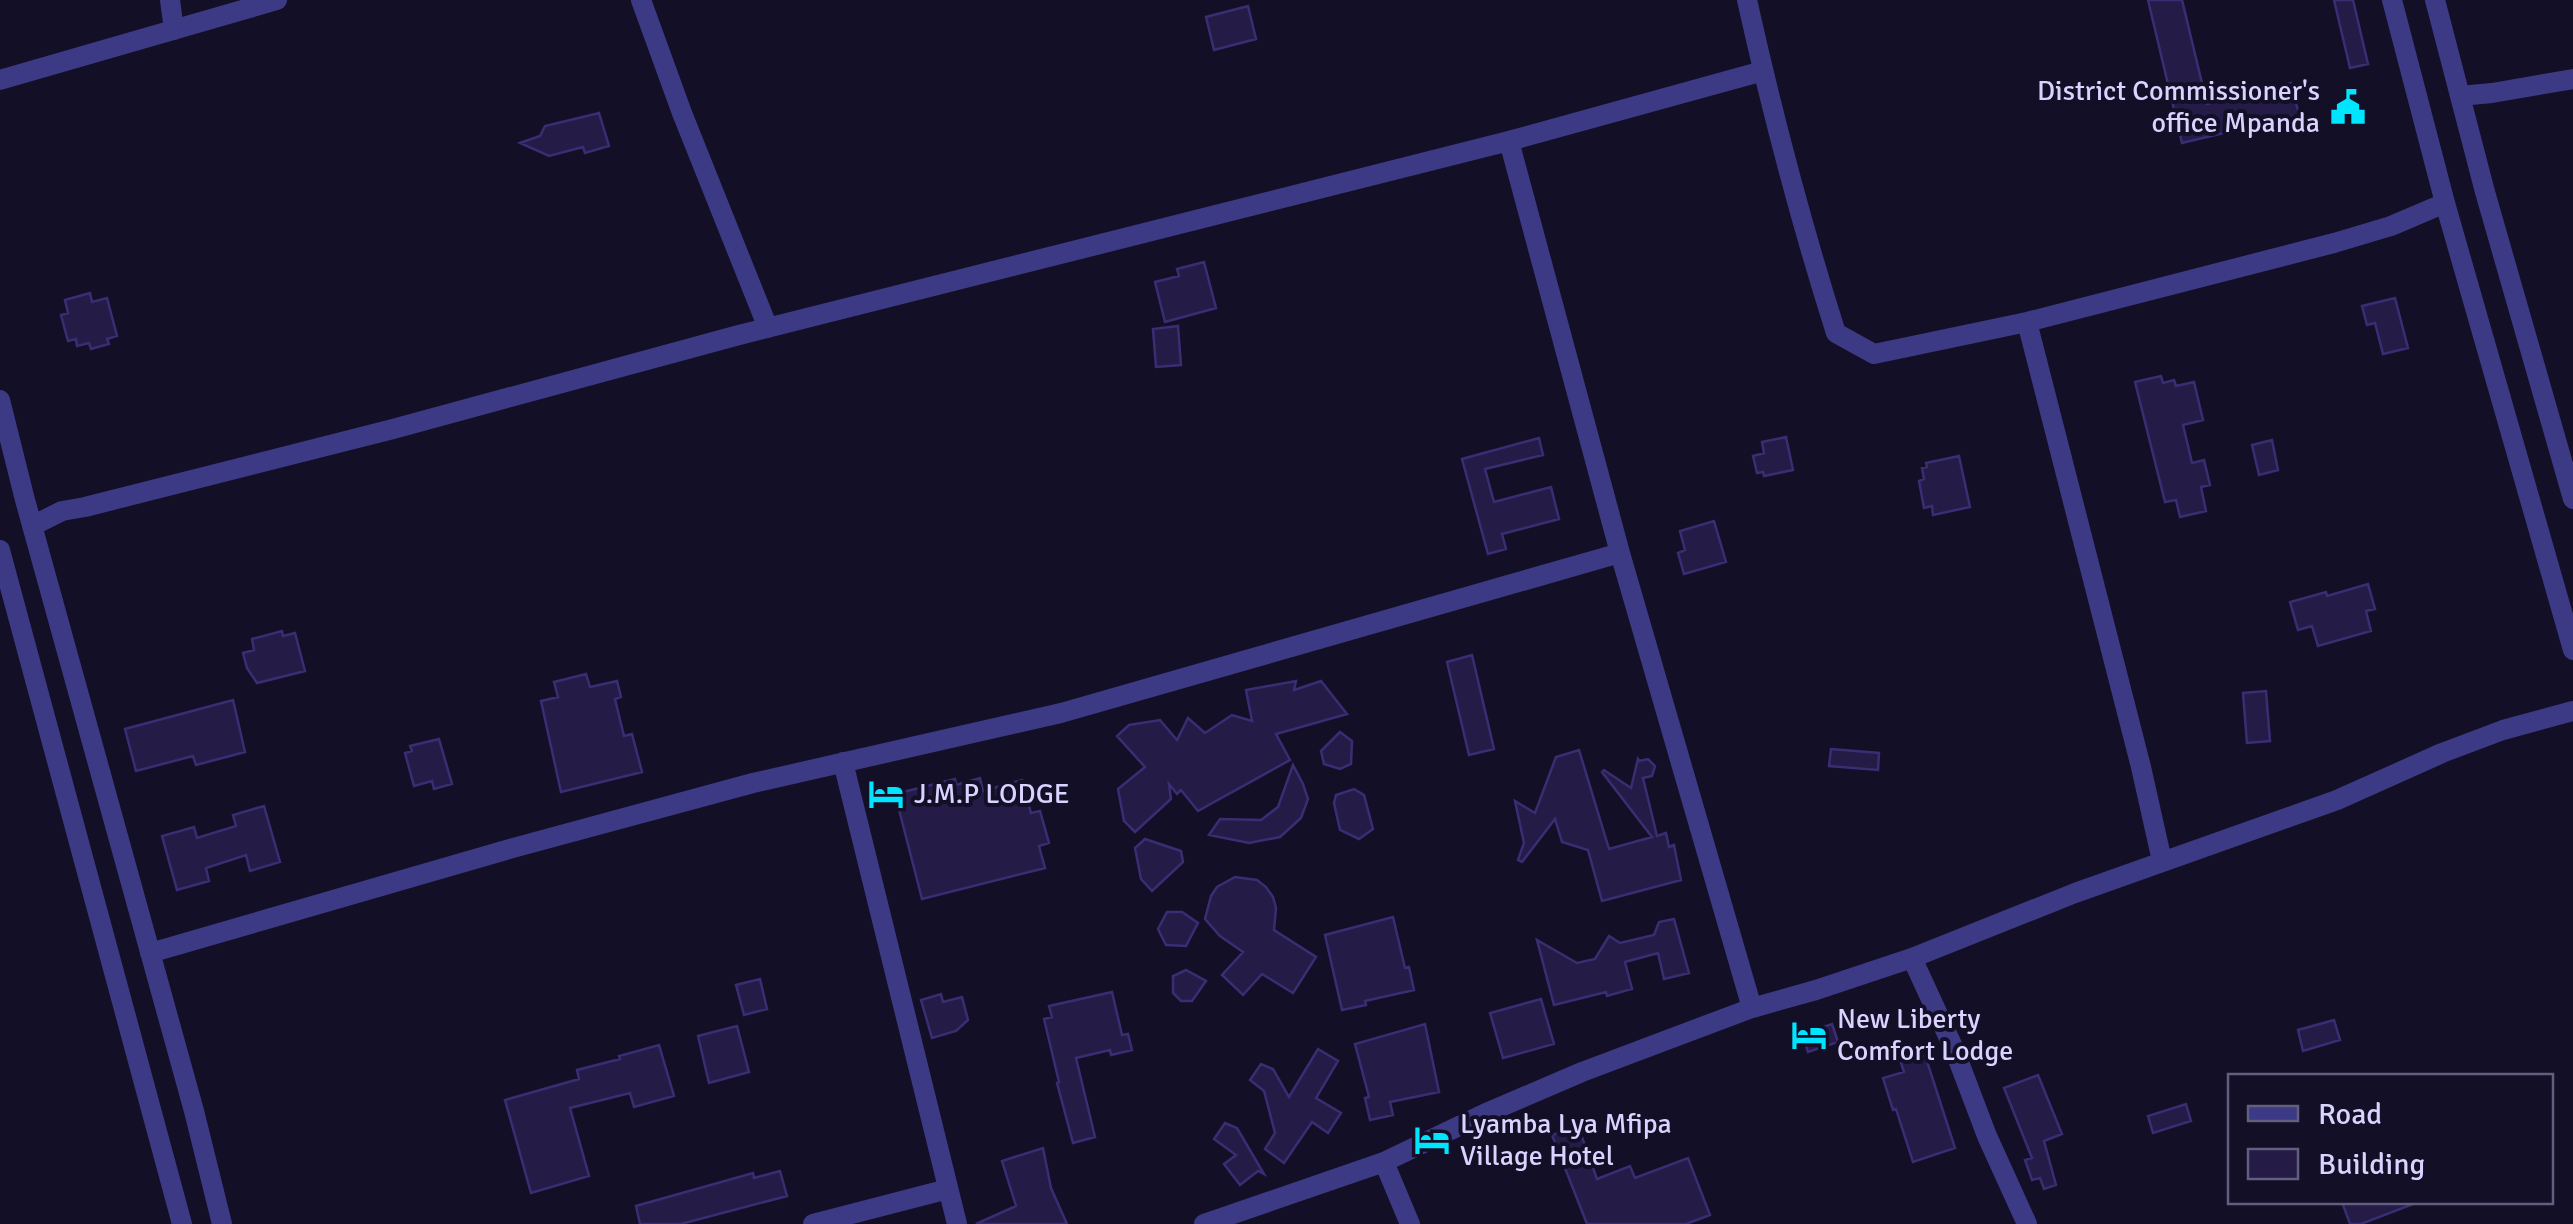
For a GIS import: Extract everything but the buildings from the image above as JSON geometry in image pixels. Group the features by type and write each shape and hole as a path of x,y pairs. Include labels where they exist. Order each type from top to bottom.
{"street":[{"path":"170,0 174,30"},
{"path":"0,80 277,0"},
{"path":"641,0 768,328"},
{"path":"1746,0 1813,260 1836,333 1874,354 2027,322 2334,243 2391,226 2446,203"},
{"path":"2392,0 2573,650"},
{"path":"2435,0 2573,499"},
{"path":"32,526 62,511 375,434 768,328 1509,140 1762,71"},
{"path":"2460,96 2573,79"},
{"path":"1509,140 1620,553 1752,1008"},
{"path":"2027,322 2162,861"},
{"path":"0,400 222,1224"},
{"path":"0,550 182,1224"},
{"path":"150,953 753,783 1061,712 1620,553"},
{"path":"1204,1224 1384,1162 1582,1072 1752,1008 1912,958 2162,861 2337,800 2442,753 2573,711"},
{"path":"843,762 958,1224"},
{"path":"1912,958 2027,1224"},
{"path":"1384,1162 1410,1224"},
{"path":"813,1224 948,1188"}],"place":[{"name":"District Commissioner's office Mpanda","path":"2348,107"},
{"name":"J.M.P LODGE","path":"886,794"},
{"name":"New Liberty Comfort Lodge","path":"1809,1035"},
{"name":"Lyamba Lya Mfipa Village Hotel","path":"1432,1140"}]}
